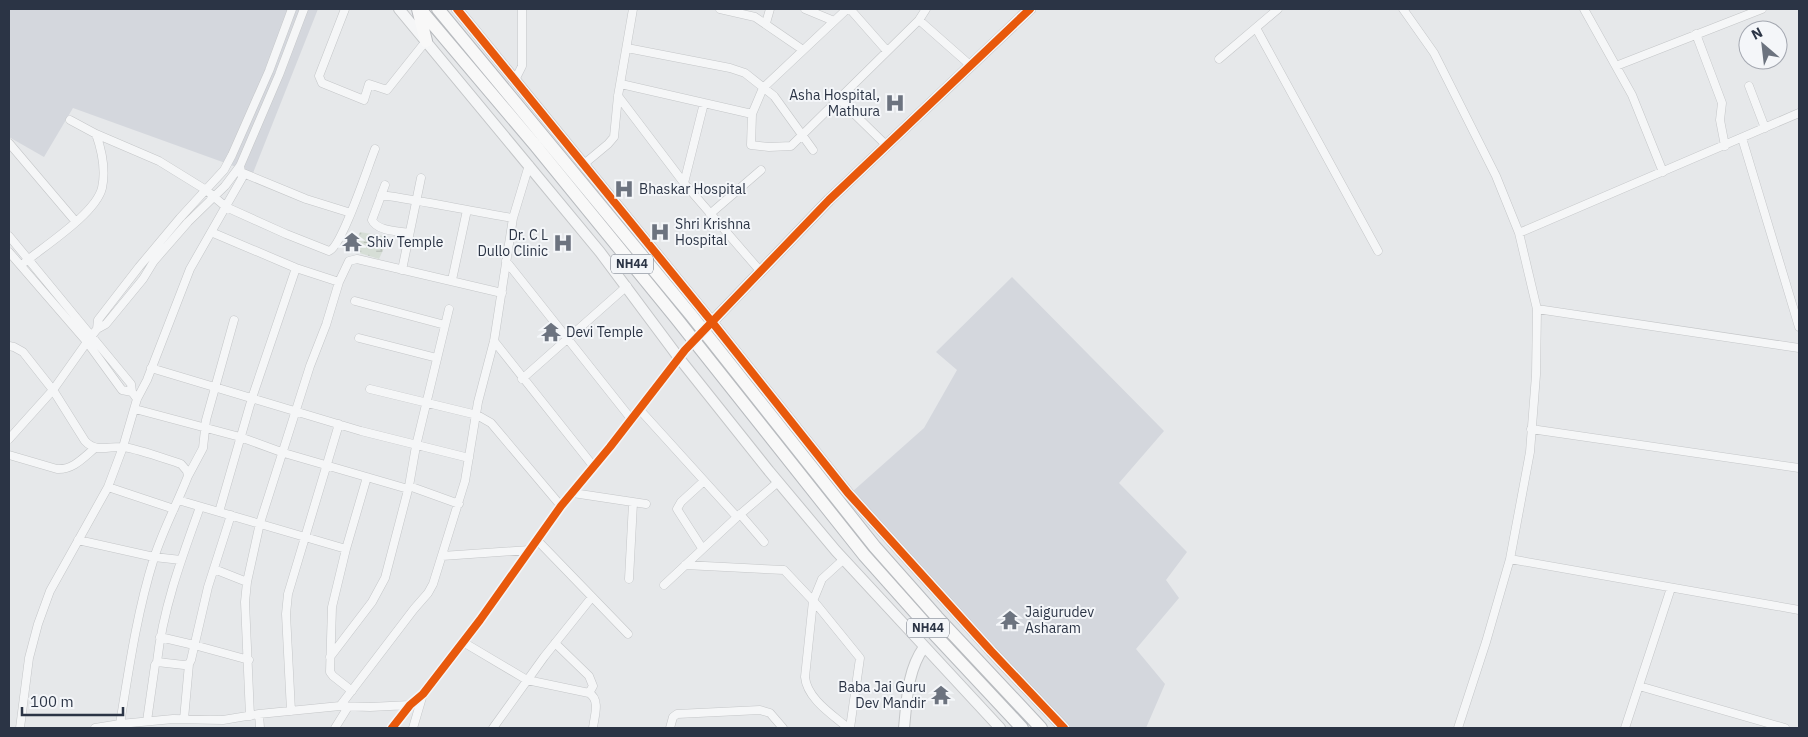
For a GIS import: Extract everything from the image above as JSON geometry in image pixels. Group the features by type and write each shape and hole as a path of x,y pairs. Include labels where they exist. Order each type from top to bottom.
{"highway":[{"path":"419,9 426,41"},
{"name":"NH44","path":"419,9 535,145 864,554 937,637 1022,728"},
{"name":"NH44","path":"438,9 673,293 875,547 936,617 1040,728"}],"street":[{"path":"9,439 53,390 92,335 98,320 174,225 224,170 254,105 292,9"},
{"path":"92,335 106,324 138,285 154,261 188,222 241,169 304,9"},
{"path":"345,9 319,76 322,83 364,100 369,84 387,90 426,41"},
{"path":"399,9 529,165 682,354 778,482 924,648 1000,728"},
{"path":"457,9 848,493 991,651 1064,728"},
{"path":"515,80 522,66 522,9"},
{"path":"584,164 614,137 618,96 633,9"},
{"path":"720,9 732,10 756,17 803,50"},
{"path":"766,24 770,9"},
{"path":"805,9 834,21"},
{"path":"887,51 848,9 762,88 752,114 751,144 770,147 791,146 919,20 926,9"},
{"path":"710,323 829,200 1030,9"},
{"path":"1220,59 1278,9"},
{"path":"1403,9 1434,53 1485,152 1519,233 1537,309 1536,375 1530,452 1510,559 1458,728"},
{"path":"1584,9 1632,95 1663,172"},
{"path":"1616,66 1762,9"},
{"path":"919,20 970,66"},
{"path":"1256,28 1378,251"},
{"path":"1696,34 1722,103 1720,120 1725,146"},
{"path":"627,48 730,68 745,73 774,96 814,150"},
{"path":"621,84 752,114"},
{"path":"1749,86 1765,128"},
{"path":"618,96 684,183 761,272"},
{"path":"839,99 886,145"},
{"path":"684,183 704,103"},
{"path":"254,105 264,110"},
{"path":"1519,233 1799,113"},
{"path":"70,120 96,134 159,161 206,190 226,207 329,251 335,247 351,213 375,150"},
{"path":"20,266 76,222 97,200 102,189 104,174 96,134"},
{"path":"1742,138 1799,327"},
{"path":"9,143 76,222"},
{"path":"336,728 352,691 433,584 459,504 470,458 481,391 494,340 513,218 529,165"},
{"path":"20,728 29,658 38,624 50,591 108,488 135,409 134,395 147,380 190,269 242,178 241,169"},
{"path":"241,169 306,199 351,213"},
{"path":"710,214 761,170"},
{"path":"402,270 421,178"},
{"path":"385,184 372,220 379,227 409,233"},
{"path":"381,195 513,218"},
{"path":"452,280 467,210"},
{"path":"212,232 296,268 339,282"},
{"path":"9,236 92,335 122,390 134,395"},
{"path":"9,252 20,266 92,335"},
{"path":"250,716 245,602 247,582 260,523 284,453 310,366 346,266 356,259 502,293"},
{"path":"506,261 632,420"},
{"path":"219,512 252,398 296,268"},
{"path":"130,280 138,285"},
{"path":"522,379 626,286"},
{"path":"355,301 446,324"},
{"path":"1537,309 1799,348"},
{"path":"330,657 382,586 408,488 416,446 449,310"},
{"path":"120,724 138,615 154,557 188,476 203,448 205,428 234,320"},
{"path":"360,338 437,358"},
{"path":"494,340 522,379 594,467"},
{"path":"9,346 24,352 53,390 89,446 95,448 123,447 181,464 188,471 188,476"},
{"path":"392,728 410,705 423,694 463,642 560,506 573,493 632,420 682,354"},
{"path":"151,368 416,446 470,458"},
{"path":"370,389 477,415 491,423 560,506"},
{"path":"135,409 240,438 284,453 459,504"},
{"path":"640,410 704,481 764,542"},
{"path":"291,711 286,604 304,535 339,424"},
{"path":"1531,429 1799,468"},
{"path":"9,456 57,469 64,469 77,464 95,448"},
{"path":"352,691 332,676 330,672 332,607 346,548 367,477"},
{"path":"702,548 677,509 680,502 704,481"},
{"path":"664,585 738,515 778,482"},
{"path":"108,488 174,508"},
{"path":"573,493 646,504"},
{"path":"178,500 346,548"},
{"path":"629,579 633,503"},
{"path":"147,721 155,665 167,607 200,507"},
{"path":"184,719 189,664 214,569 231,515"},
{"path":"78,540 154,557 181,560"},
{"path":"536,540 628,634"},
{"path":"442,556 530,550"},
{"path":"844,559 822,579 813,601 805,682 814,697 849,728"},
{"path":"1510,559 1799,610"},
{"path":"685,565 784,570 813,601 860,658 849,728"},
{"path":"214,569 247,582"},
{"path":"1625,728 1671,588"},
{"path":"493,728 555,642 592,597"},
{"path":"160,637 194,644 249,660"},
{"path":"463,642 527,680 589,693 594,696 596,702 593,728"},
{"path":"555,642 589,676 592,686 589,693"},
{"path":"904,728 911,670 924,648"},
{"path":"157,662 189,664"},
{"path":"1639,686 1785,728"},
{"path":"413,728 419,713 423,694"},
{"path":"96,728 173,719 223,720 259,714 344,706 410,705"},
{"path":"670,728 673,717 677,714 760,710 770,713 783,728"},
{"path":"259,714 260,728"},
{"path":"173,719 174,728"},
{"path":"222,728 223,720"}],"shaded area":[{"path":"9,9 318,9 253,173 73,108 44,157 9,137"},
{"path":"1012,277 1164,431 1119,483 1187,552 1166,580 1179,598 1136,649 1165,684 1146,728 1070,728 1011,669 852,492 924,428 957,370 936,352"}],"green space":[{"path":"360,232 389,237 379,259 353,251"}],"tunnel":[{"path":"685,350 708,326"}],"cycle path":[{"path":"457,9 712,322 848,493 991,651 1064,728"},
{"path":"392,728 410,705 423,694 480,620 561,506 610,447 685,350 829,200 1030,9"}],"place":[{"name":"Asha Hospital, Mathura","path":"895,103"},
{"name":"Bhaskar Hospital","path":"624,189"},
{"name":"Shri Krishna Hospital","path":"660,232"},
{"name":"Shiv Temple","path":"352,242"},
{"name":"Dr. C L Dullo Clinic","path":"563,243"},
{"name":"Devi Temple","path":"551,332"},
{"name":"Jaigurudev Asharam","path":"1010,620"},
{"name":"Baba Jai Guru Dev Mandir","path":"941,695"}]}
